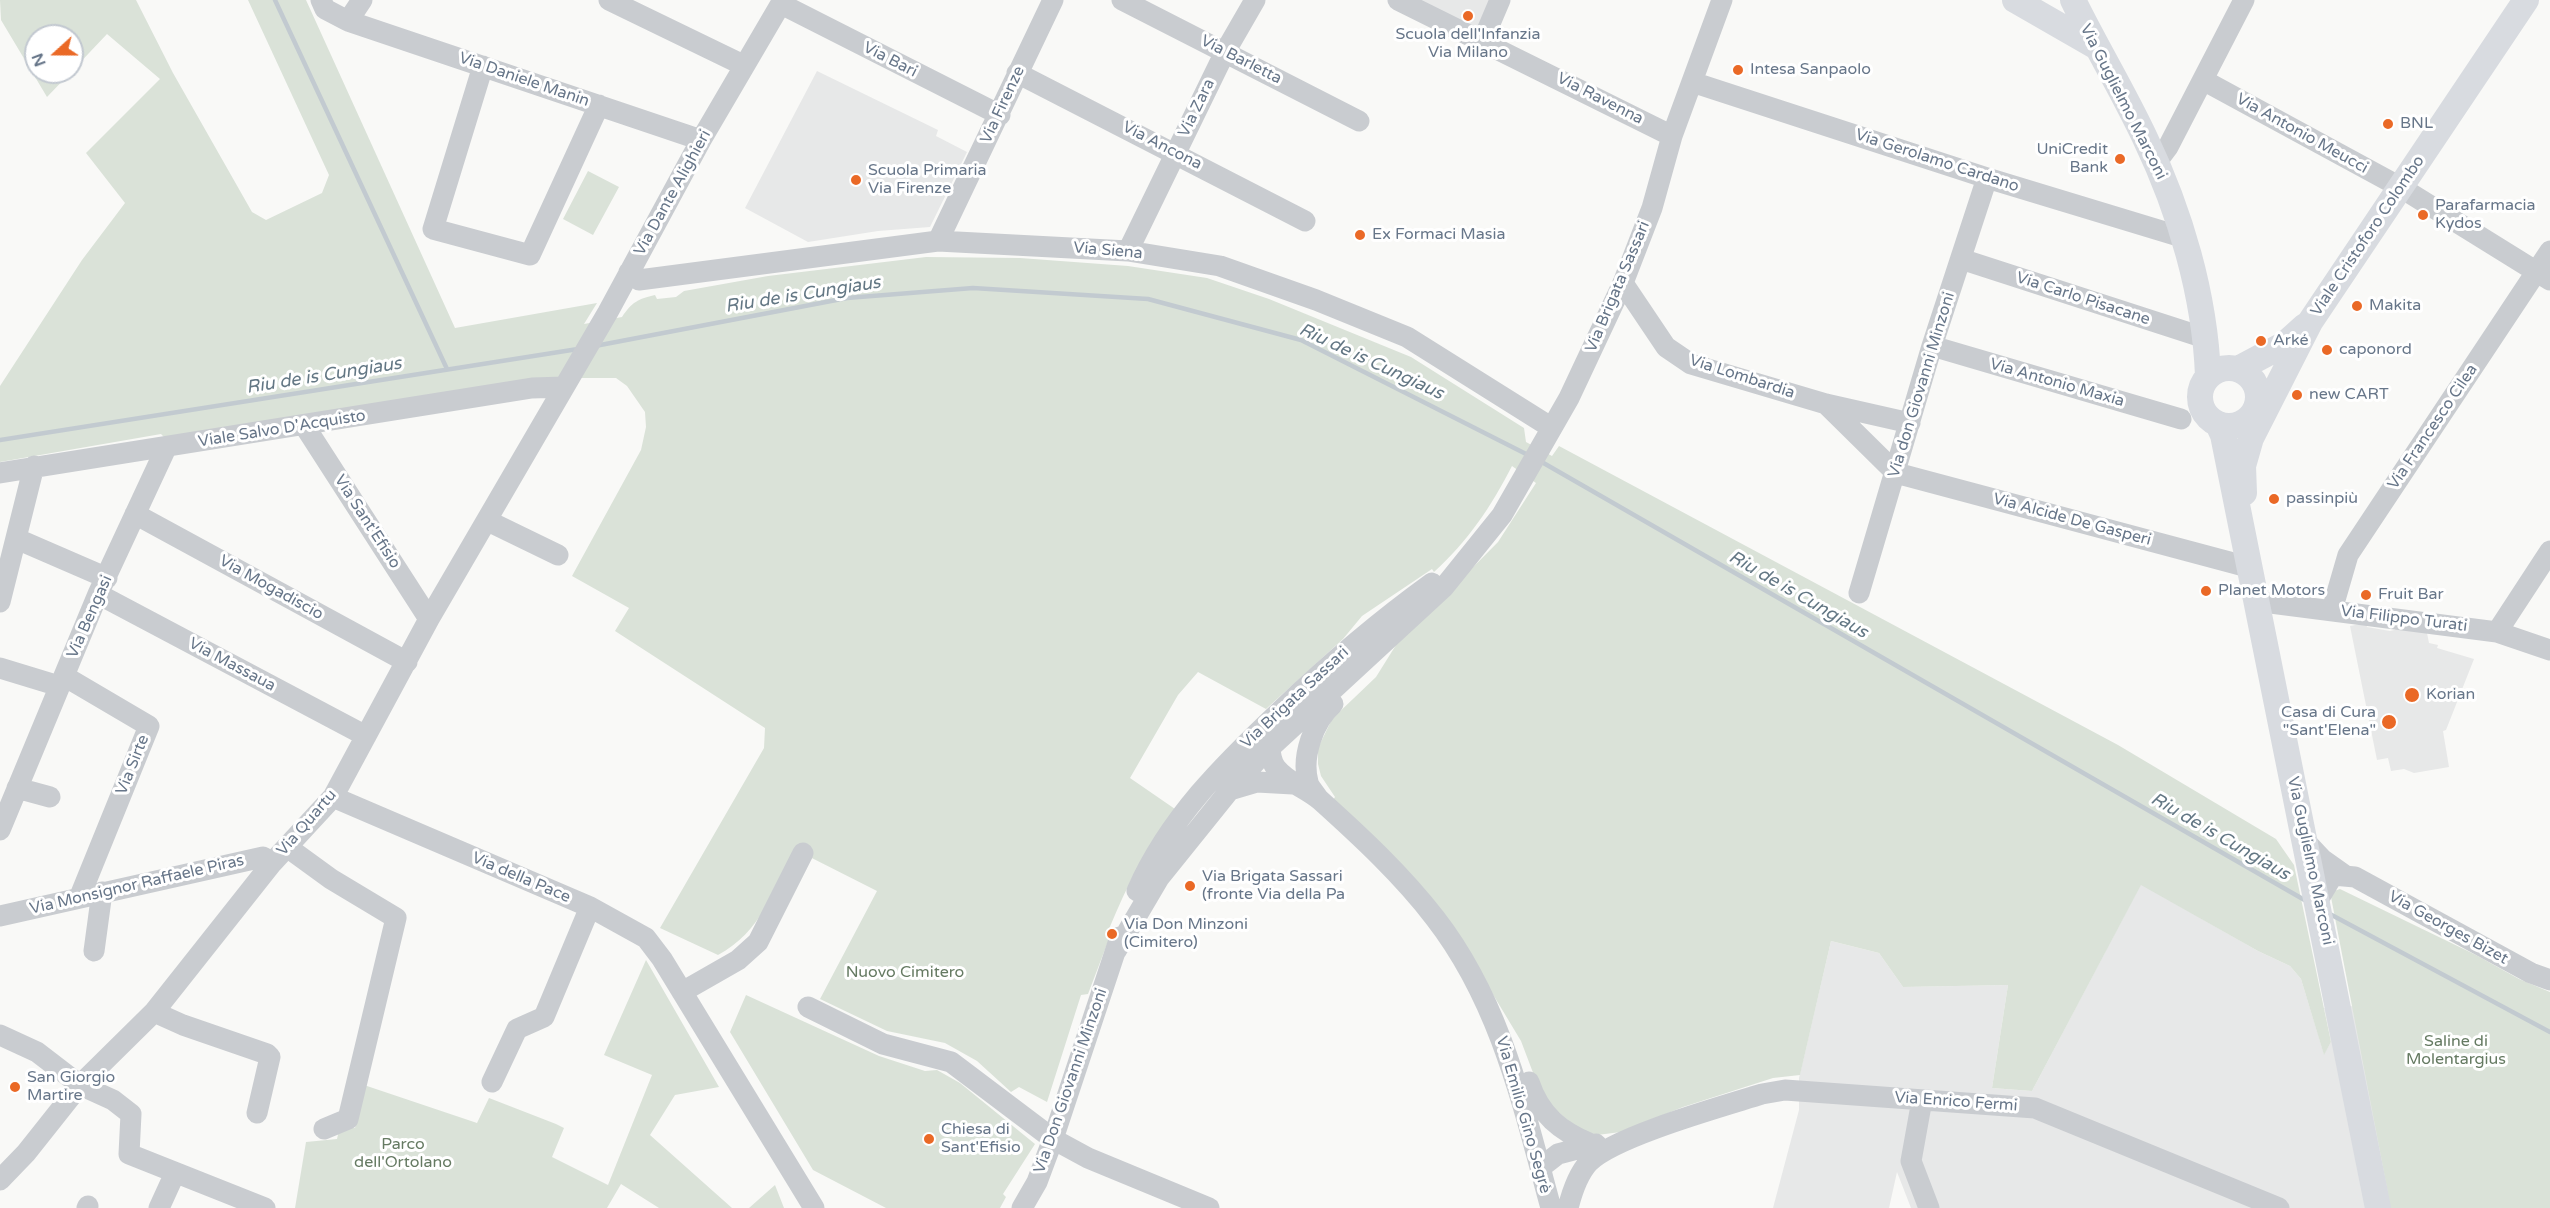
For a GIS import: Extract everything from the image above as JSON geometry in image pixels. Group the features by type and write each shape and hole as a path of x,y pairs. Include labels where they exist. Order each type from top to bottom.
{"main road":[{"name":"Via Guglielmo Marconi","path":"2073,0 2095,46 2146,139 2156,163 2182,232 2206,341 2224,371"},
{"name":"Viale Cristoforo Colombo","path":"2238,514 2245,489 2243,466 2251,438 2310,322 2526,0"},
{"path":"2031,3 2095,46"},
{"name":"Viale Cristoforo Colombo","path":"2224,371 2285,344 2310,322"},
{"path":"2224,371 2249,374 2256,384 2259,395 2257,405 2244,422 2232,426 2218,424 2209,418 2202,408 2200,397 2224,371"},
{"name":"Via Guglielmo Marconi","path":"2238,514 2234,459 2237,440 2244,422"},
{"name":"Via Guglielmo Marconi","path":"2218,424 2223,435 2254,601 2308,849 2330,886 2343,1028 2372,1203"}],"street":[{"name":"Via Daniele Manin","path":"321,0 325,9 348,21 701,140"},
{"path":"348,21 362,0"},
{"path":"609,0 743,66"},
{"name":"Via Firenze","path":"938,241 1053,0"},
{"name":"Via Barletta","path":"1122,0 1359,121"},
{"name":"Via Zara","path":"1128,251 1225,52 1255,0"},
{"name":"Via Ravenna","path":"1398,0 1483,40 1672,136"},
{"path":"1483,40 1500,0"},
{"path":"2156,163 2168,147 2244,0"},
{"name":"Via Brigata Sassari","path":"1154,873 1270,747 1444,587 1502,515 1569,398 1623,283 1652,208 1672,136 1719,1"},
{"name":"Via Dante Alighieri","path":"568,380 608,312 701,140 782,2"},
{"name":"Via Bari","path":"782,2 1000,115"},
{"path":"483,66 433,229 530,255 599,105"},
{"name":"Via Ancona","path":"1017,74 1175,152 1305,220"},
{"name":"Via Antonio Meucci","path":"2203,80 2400,187 2544,276"},
{"name":"Via Gerolamo Cardano","path":"1692,82 1987,178 2175,235 2182,232"},
{"name":"Via don Giovanni Minzoni","path":"1859,593 1932,346 1987,178"},
{"name":"Via Siena","path":"629,272 639,280 938,241 1128,251 1220,266 1316,300 1396,333 1552,428"},
{"name":"Via Francesco Cilea","path":"2332,610 2348,555 2544,276 2550,251"},
{"name":"Via Carlo Pisacane","path":"1961,259 2206,341"},
{"name":"Via Lombardia","path":"1623,283 1666,347 1691,363 1826,404 1910,423"},
{"name":"Via Antonio Maxia","path":"1932,346 2181,419"},
{"name":"Viale Cristoforo Colombo","path":"2259,395 2287,370"},
{"name":"Viale Salvo D'Acquisto","path":"0,473 34,466 166,448 532,388 568,380"},
{"name":"Via Quartu","path":"0,1180 26,1153 80,1085 154,1012 272,862 333,798 429,620 568,380"},
{"name":"Via Lombardia","path":"1826,404 1896,473"},
{"name":"Via Sant'Efisio","path":"304,425 429,620"},
{"name":"Via Bengasi","path":"2,821 61,681 166,448"},
{"path":"0,602 34,466"},
{"name":"Via Alcide De Gasperi","path":"1896,473 2248,567"},
{"name":"Via Mogadiscio","path":"135,514 407,662"},
{"path":"488,520 558,555"},
{"name":"Via Massaua","path":"17,539 366,736"},
{"path":"2497,632 2550,551"},
{"name":"Via Brigata Sassari","path":"1154,873 1182,814 1222,767 1336,658 1386,616 1471,554"},
{"name":"Via Filippo Turati","path":"2254,601 2497,632 2550,650"},
{"name":"Via Brigata Sassari","path":"1270,747 1269,734 1333,675 1336,658"},
{"path":"0,668 61,681"},
{"path":"1229,791 1257,782 1306,788 1310,739 1324,712 1348,689 1350,674"},
{"name":"Via Sirte","path":"61,681 149,726 80,896"},
{"path":"1182,814 1196,812 1227,776 1261,744 1270,747"},
{"name":"Via Emilio Gino Segrè","path":"1270,747 1306,788 1403,882 1435,918 1484,997 1504,1043 1551,1208"},
{"path":"17,788 51,797"},
{"name":"Via della Pace","path":"333,798 590,907 646,938 682,992 814,1208"},
{"path":"287,847 331,879 396,918 348,1119 324,1129"},
{"name":"Via Georges Bizet","path":"2308,849 2322,859 2330,886 2355,877 2531,973 2550,980"},
{"path":"682,992 738,960 758,942 803,853"},
{"name":"Via Monsignor Raffaele Piras","path":"0,916 80,896 263,857 272,862"},
{"name":"Via Don Giovanni Minzoni","path":"1022,1208 1037,1182 1053,1139 1130,907 1154,873"},
{"path":"94,951 102,892"},
{"path":"492,1082 517,1029 544,1017 590,907"},
{"path":"808,1007 883,1044 951,1062 1053,1139 1088,1158 1209,1208"},
{"path":"154,1012 183,1025 267,1054 270,1057 257,1113"},
{"path":"0,1035 37,1052 80,1085 113,1100 131,1114 129,1154 265,1208"},
{"path":"1504,1043 1520,1055 1536,1103 1544,1114 1591,1152"},
{"name":"Via Enrico Fermi","path":"1591,1152 1732,1103 1785,1090 2034,1108 2279,1208"},
{"path":"1922,1100 1911,1161 1929,1208"},
{"path":"1540,1168 1556,1169 1591,1152"},
{"path":"1568,1208 1577,1181 1591,1152"},
{"path":"159,1208 175,1173"},
{"name":"Via della Pace","path":"803,1187 830,1208"}],"shaded area":[{"name":"Scuola dell'Infanzia Via Milano","path":"1417,0 1493,0 1480,31"},
{"name":"Scuola Primaria Via Firenze","path":"817,71 938,130 936,136 967,152 930,227 878,231 808,242 745,208"},
{"name":"Korian","path":"2366,623 2367,627 2390,631 2402,628 2427,633 2429,643 2438,645 2437,648 2474,659 2446,730 2443,731 2449,767 2414,773 2404,769 2391,771 2388,758 2377,760 2350,626"},
{"path":"2141,884 2258,951 2290,966 2301,979 2324,1054 2331,1042 2324,1008 2351,1006 2406,1028 2550,1208 1911,1208 1897,1172 1889,1208 1773,1208 1799,1110 1799,1078 1831,941 1879,953 1903,987 2008,985 1992,1088 2032,1091"}],"green space":[{"name":"Nuovo Cimitero","path":"0,0 136,0 173,73 252,212 266,220 322,193 329,175 248,0 306,0 455,328 597,303 584,324 622,317 632,305 649,296 655,295 657,299 676,297 684,291 768,276 926,257 1020,258 1128,266 1207,278 1269,299 1411,357 1524,428 1526,442 1552,456 1559,446 2118,745 2276,839 2294,865 2331,1042 2324,1055 2301,979 2290,966 2258,951 2141,885 2032,1091 1992,1088 2008,985 1903,987 1879,953 1831,941 1800,1075 1773,1078 1683,1107 1621,1132 1597,1135 1578,1129 1543,1099 1521,1041 1462,943 1333,800 1335,797 1321,776 1318,764 1318,748 1332,719 1376,677 1396,645 1498,542 1536,483 1512,466 1478,523 1458,548 1434,572 1432,569 1362,616 1343,639 1266,709 1198,672 1178,695 1130,778 1175,809 1146,852 1109,929 1112,931 1088,994 1081,995 1047,1102 1019,1087 1011,1092 977,1061 945,1043 887,1031 820,999 877,891 794,849 772,895 755,922 733,946 718,955 660,928 764,748 765,728 615,631 629,608 572,576 641,450 646,427 645,412 627,386 616,378 548,378 168,441 161,434 0,462 0,386 82,260 125,203 86,153 160,79 107,34 84,58 84,24 24,24 24,58 1,20"},
{"path":"39,84 59,84 47,97"},
{"path":"588,171 619,187 593,235 563,219"},
{"name":"Saline di Molentargius","path":"2340,889 2476,955 2519,979 2550,992 2550,1208 2387,1208 2384,1194 2388,1193 2331,897 2331,892"},
{"name":"Parco dell'Ortolano","path":"646,960 719,1087 675,1095 650,1135 732,1208 659,1208 621,1184 607,1208 295,1208 306,1142 337,1139 340,1126 355,1128 364,1085 477,1123 489,1098 556,1124 564,1128 552,1157 608,1185 652,1075 604,1055"},
{"path":"746,995 879,1056 925,1071 937,1070 960,1083 1035,1144 1003,1194 1006,1197 1000,1208 886,1208 813,1170 730,1032"},
{"path":"775,1185 784,1208 749,1208"}],"waterway":[{"path":"275,0 447,369"},
{"name":"Riu de is Cungiaus","path":"595,346 847,298 973,288 1148,299 1301,340 1530,456"},
{"name":"Riu de is Cungiaus","path":"0,440 578,349"},
{"name":"Riu de is Cungiaus","path":"1540,461 2308,902"},
{"name":"Riu de is Cungiaus","path":"2328,913 2550,1032"}],"place":[{"name":"Scuola dell'Infanzia Via Milano","path":"1468,16"},
{"name":"Intesa Sanpaolo","path":"1738,70"},
{"name":"BNL","path":"2388,124"},
{"name":"UniCredit Bank","path":"2120,159"},
{"name":"Scuola Primaria Via Firenze","path":"856,180"},
{"name":"Parafarmacia Kydos","path":"2423,215"},
{"name":"Ex Formaci Masia","path":"1360,235"},
{"name":"Makita","path":"2357,306"},
{"name":"Arké","path":"2261,341"},
{"name":"caponord","path":"2327,350"},
{"name":"new CART","path":"2297,395"},
{"name":"passinpiù","path":"2274,499"},
{"name":"Planet Motors","path":"2206,591"},
{"name":"Fruit Bar","path":"2366,595"},
{"name":"Korian","path":"2412,695"},
{"name":"Casa di Cura \"Sant'Elena\"","path":"2389,722"},
{"name":"Via Brigata Sassari (fronte Via della Pa","path":"1190,886"},
{"name":"Via Don Minzoni (Cimitero)","path":"1112,934"},
{"name":"San Giorgio Martire","path":"15,1087"},
{"name":"Chiesa di Sant'Efisio","path":"929,1139"}]}
